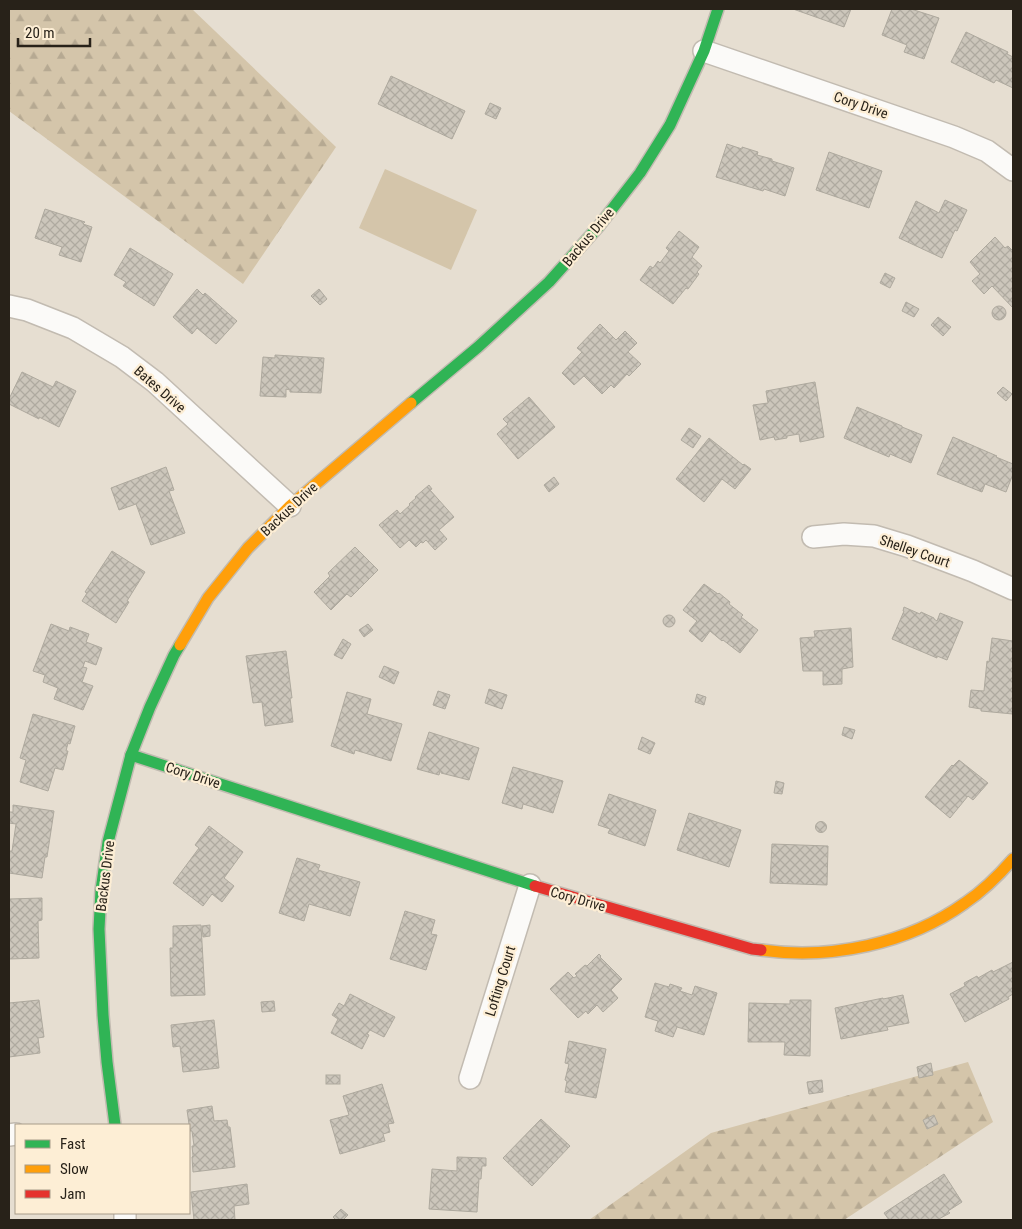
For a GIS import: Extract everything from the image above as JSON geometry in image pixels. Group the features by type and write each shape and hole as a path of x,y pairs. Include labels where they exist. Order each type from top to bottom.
{"street":[{"name":"Backus Drive","path":"115,1124 103,1015 99,928 101,890 108,842 131,755 150,707 174,655 208,598 248,548 290,506 478,347 549,282 599,226 640,173 670,124 704,51 718,9"},
{"name":"Cory Drive","path":"704,51 954,137 987,152 1013,170"},
{"name":"Bates Drive","path":"9,306 27,310 73,328 122,357 155,382 290,506"},
{"name":"Shelley Court","path":"813,537 844,534 874,536 906,546 1013,589"},
{"name":"Cory Drive","path":"131,755 530,885 752,949 784,953 828,952 858,947 896,938 933,923 965,904 998,877 1013,859"},
{"name":"Lofting Court","path":"470,1078 530,885"}],"green space":[{"path":"9,9 192,9 336,147 243,284 9,111"},
{"path":"385,169 477,210 451,270 359,228"},
{"path":"968,1062 993,1122 844,1220 589,1220 711,1133"}],"building":[{"path":"793,9 851,9 844,27"},
{"path":"892,9 911,9 939,18 924,59 904,52 907,45 882,35"},
{"path":"966,32 1008,52 1007,54 1013,57 1013,88 996,80 994,83 951,62"},
{"path":"391,76 465,111 452,139 378,104"},
{"path":"490,103 501,108 496,119 485,114"},
{"path":"727,144 758,152 757,155 794,168 785,196 716,177"},
{"path":"829,152 882,171 869,208 816,190"},
{"path":"945,200 967,210 942,258 899,238 916,201 939,213"},
{"path":"45,209 85,222 83,224 92,227 81,262 59,255 62,247 35,238"},
{"path":"679,231 699,247 692,257 702,266 697,272 699,274 688,289 686,288 673,304 640,280 650,266 653,268 658,261 660,263 669,251 666,248"},
{"path":"995,237 1005,248 1008,246 1013,251 1013,308 992,286 984,294 972,281 980,274 970,262"},
{"path":"130,248 173,274 154,306 123,286 126,282 114,275"},
{"path":"885,273 895,278 890,288 880,283"},
{"path":"197,289 203,295 205,293 237,321 216,344 197,328 192,334 173,317"},
{"path":"319,289 327,299 320,305 311,296"},
{"path":"906,302 919,309 914,317 902,311"},
{"path":"996,306 1002,306 1006,313 1002,320 996,320 992,316 992,310"},
{"path":"938,317 951,327 943,336 931,325"},
{"path":"600,324 616,340 625,331 637,343 628,352 641,364 629,376 627,374 614,388 611,385 602,394 584,376 574,385 562,373 582,352 577,348"},
{"path":"275,355 324,358 321,393 290,392 290,390 286,389 286,397 260,396 263,357 275,358"},
{"path":"22,372 53,387 56,381 76,391 59,427 9,404 9,399"},
{"path":"815,382 824,437 800,442 799,434 775,440 774,437 760,440 753,405 768,403 766,391"},
{"path":"1003,387 1012,394 1006,401 997,393"},
{"path":"529,397 555,427 518,459 497,434 508,424 503,419"},
{"path":"857,407 922,435 911,463 890,454 889,457 844,438"},
{"path":"689,428 701,436 693,448 681,440"},
{"path":"953,437 1013,464 1013,474 1006,492 985,484 982,492 937,474"},
{"path":"709,438 743,465 751,469 735,489 722,479 704,502 676,479"},
{"path":"166,467 174,490 169,491 185,533 151,545 136,504 119,510 111,488"},
{"path":"554,477 559,484 549,492 544,485"},
{"path":"429,485 432,489 430,490 454,517 439,530 447,539 435,550 426,540 416,547 409,540 400,548 379,525 397,510 400,514"},
{"path":"355,547 378,570 351,597 347,594 331,610 314,592 330,576 328,573"},
{"path":"112,551 145,572 116,623 82,601 87,593 85,592"},
{"path":"704,584 730,602 729,604 743,615 741,617 758,630 740,653 710,631 702,642 689,631 697,621 683,610"},
{"path":"904,607 920,614 921,612 937,621 940,613 963,622 947,660 937,656 937,658 892,639"},
{"path":"667,615 671,615 675,621 671,627 667,627 663,623 663,619"},
{"path":"51,624 69,631 70,627 89,634 86,642 102,648 96,665 85,661 83,667 87,668 82,682 93,686 83,710 54,699 58,688 43,682 45,675 33,671"},
{"path":"368,624 373,630 364,637 359,630"},
{"path":"851,628 853,667 842,669 842,684 823,685 823,671 803,671 800,638 815,637 814,631"},
{"path":"992,638 1013,641 1013,714 981,711 981,709 969,707 971,690 984,691 987,661 989,662"},
{"path":"343,639 351,644 342,659 334,655"},
{"path":"286,651 293,722 265,726 262,702 253,703 246,656"},
{"path":"384,666 399,672 394,684 379,677"},
{"path":"489,689 507,695 502,709 485,703"},
{"path":"438,691 450,695 445,709 433,705"},
{"path":"347,692 371,699 367,714 402,724 391,761 355,750 354,754 331,746"},
{"path":"697,694 706,697 704,705 695,702"},
{"path":"33,714 75,726 70,744 68,743 63,770 55,768 48,791 20,782 26,760 20,758"},
{"path":"844,727 855,730 852,739 842,735"},
{"path":"429,732 479,748 469,780 441,773 441,771 439,775 417,769"},
{"path":"642,737 655,743 650,754 638,749"},
{"path":"959,760 988,783 973,800 968,796 950,818 925,797 952,765"},
{"path":"513,767 563,781 553,813 523,804 522,809 502,803"},
{"path":"776,781 784,783 782,794 774,793"},
{"path":"609,794 656,810 645,846 608,833 610,829 598,825"},
{"path":"13,805 54,811 42,878 9,873 10,851 12,851 16,824 9,823 9,812 13,812"},
{"path":"689,813 741,830 729,867 677,850"},
{"path":"821,821 827,827 821,833 815,827"},
{"path":"209,826 243,852 224,878 234,886 222,902 212,894 203,906 173,883 199,848 195,845"},
{"path":"772,844 828,846 827,885 770,883"},
{"path":"297,858 320,865 318,870 360,882 350,916 309,904 304,921 279,913"},
{"path":"42,898 42,920 38,921 39,958 9,959 9,899"},
{"path":"405,911 435,920 431,934 437,935 426,970 390,959"},
{"path":"201,925 205,995 171,996 170,948 173,948 173,926"},
{"path":"210,925 210,936 203,937 202,926"},
{"path":"599,954 622,979 611,990 618,998 603,1012 597,1005 588,1014 586,1011 578,1018 550,989 568,972 574,978 577,976 575,974 585,965 587,966"},
{"path":"1013,962 1013,994 1008,997 1009,999 965,1022 950,994 965,986 964,983 977,976 978,978"},
{"path":"655,983 669,987 670,984 682,988 680,991 692,995 695,986 717,993 704,1035 677,1027 673,1037 655,1031 658,1021 645,1017"},
{"path":"350,994 395,1017 384,1037 370,1030 362,1049 331,1033 338,1019 332,1015 339,1003 344,1006"},
{"path":"903,995 909,1023 887,1027 888,1030 841,1039 835,1008"},
{"path":"39,1000 44,1037 38,1038 40,1053 9,1057 9,1003"},
{"path":"790,1000 811,1000 810,1056 784,1055 785,1042 748,1042 749,1003 790,1004"},
{"path":"274,1001 275,1011 262,1012 261,1002"},
{"path":"214,1020 219,1068 183,1072 180,1046 173,1047 171,1025"},
{"path":"569,1041 606,1049 596,1098 565,1092 567,1081 565,1080 569,1064 565,1063"},
{"path":"931,1063 933,1075 919,1078 917,1067"},
{"path":"326,1075 340,1075 340,1084 326,1084"},
{"path":"822,1080 823,1092 809,1094 807,1082"},
{"path":"382,1084 394,1123 388,1124 390,1132 383,1134 385,1141 340,1154 330,1120 349,1115 343,1096"},
{"path":"212,1106 214,1121 227,1120 228,1127 230,1127 235,1167 193,1172 192,1146 194,1146 187,1110"},
{"path":"934,1115 938,1124 927,1129 923,1120"},
{"path":"541,1119 570,1146 532,1186 503,1158"},
{"path":"457,1157 486,1158 486,1166 482,1166 481,1179 479,1179 477,1212 429,1209 432,1169 457,1171"},
{"path":"944,1174 962,1202 948,1211 950,1213 937,1220 889,1220 884,1213"},
{"path":"247,1184 249,1204 234,1206 235,1220 194,1220 191,1192"},
{"path":"341,1209 348,1215 343,1220 336,1220 333,1217"}],"traffic: fast":[{"path":"411,403 478,347 549,282 599,226 640,173 670,125 704,51 718,9"},
{"path":"115,1124 103,1015 99,929 101,890 108,842 131,755 150,707 180,645"},
{"path":"131,755 535,886"}],"traffic: slow":[{"path":"180,645 208,598 248,548 290,506 411,403"},
{"path":"761,950 787,953 814,953 868,946 894,939 943,917 965,903 1013,859"}],"traffic: jam":[{"path":"535,886 761,950"}]}
